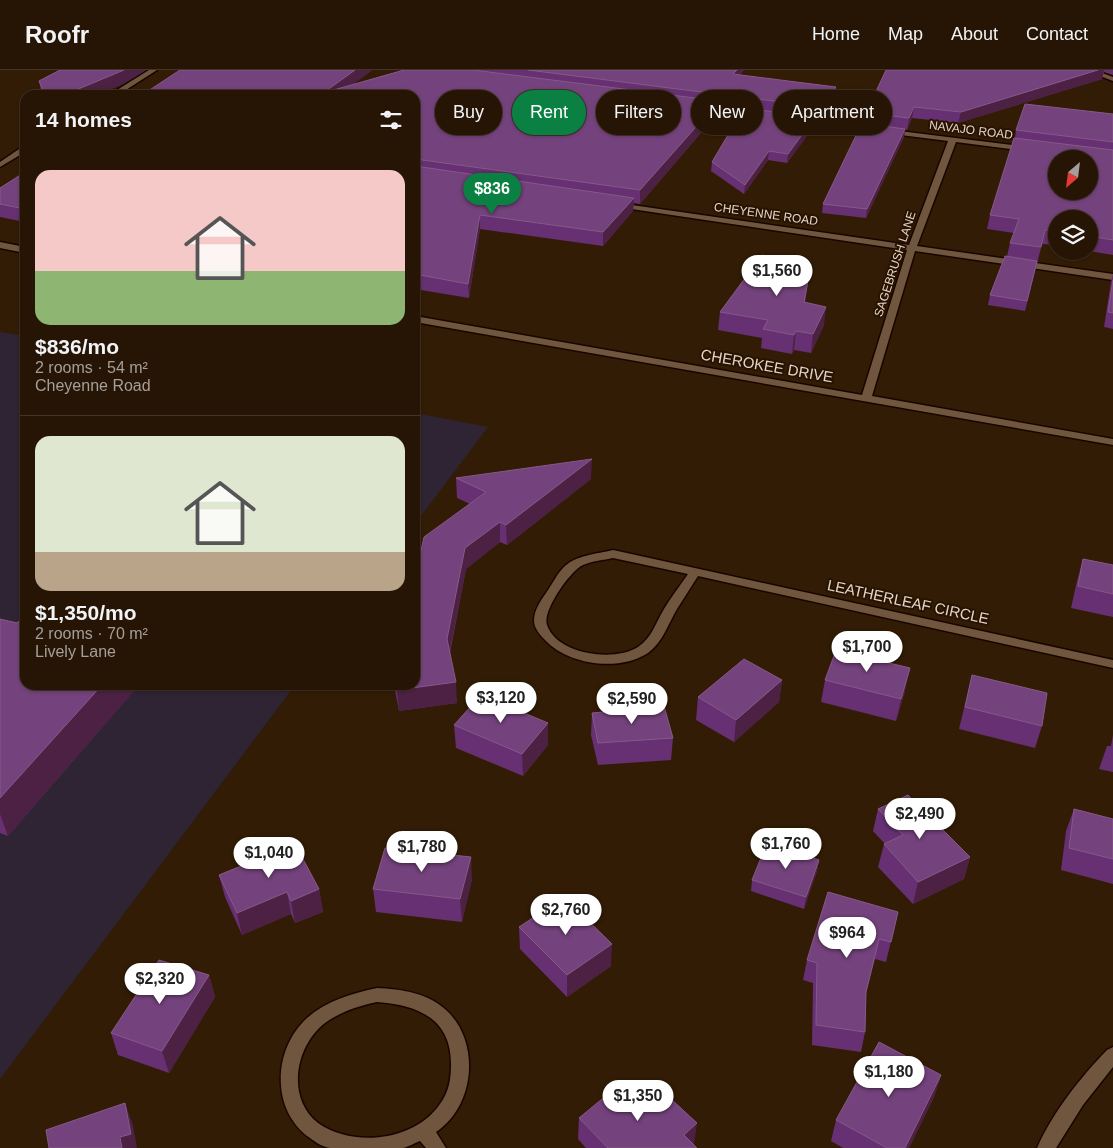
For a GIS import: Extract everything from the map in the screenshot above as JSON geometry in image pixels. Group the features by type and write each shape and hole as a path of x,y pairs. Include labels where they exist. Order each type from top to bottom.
{"street":[{"path":"121,90 154,70"},
{"path":"1088,70 1113,78"},
{"path":"690,106 768,116"},
{"name":"NAVAJO ROAD","path":"892,131 1038,150"},
{"name":"SAGEBRUSH LANE","path":"866,398 912,248 953,139"},
{"path":"0,164 20,152"},
{"name":"CHEYENNE ROAD","path":"610,203 1113,277"},
{"path":"0,245 20,249"},
{"name":"CHEROKEE DRIVE","path":"420,320 1113,442"},
{"name":"LEATHERLEAF CIRCLE","path":"695,572 670,610 656,637 644,649 629,656 611,660 578,655 553,642 540,623 541,612 560,580 573,566 589,558 612,554 695,572 1113,664"},
{"path":"377,995 391,995 413,999 430,1007 446,1021 455,1034 460,1050 459,1085 450,1103 437,1120 423,1130 380,1147 357,1148 334,1143 317,1132 302,1118 293,1105 289,1080 292,1058 302,1037 311,1025 322,1015 339,1006 377,995"},
{"path":"1046,1148 1055,1130 1113,1055"},
{"path":"423,1130 437,1148"}],"shaded area":[{"path":"0,332 20,335 20,690 291,690 0,1079"},
{"path":"420,414 488,427 420,517"}],"building":[{"path":"60,70 124,70 76,90 43,90 39,81"},
{"path":"180,70 355,70 327,90 150,90"},
{"path":"404,70 473,70 632,90 596,90 596,135 681,135 681,96 691,97 691,133 640,190 420,160 420,90 334,90"},
{"path":"528,70 737,70 733,74 836,87 834,90 773,90 773,101 763,100 763,90 691,91"},
{"path":"886,70 1098,70 961,112 914,107 909,118 892,116 892,90 877,90"},
{"path":"1025,104 1113,114 1113,142 1016,130"},
{"path":"763,110 773,112 773,135 802,135 788,154 769,151 745,185 712,162 728,135 763,135"},
{"path":"892,127 905,129 867,209 823,204 856,135 892,135"},
{"path":"1014,138 1113,150 1113,240 1098,238 1098,210 1048,210 1048,230 1045,230 1041,247 1010,243 1019,219 990,215"},
{"path":"420,167 634,198 603,232 480,215 468,284 420,275"},
{"path":"20,175 20,208 0,204 0,188"},
{"path":"762,255 811,264 804,302 826,307 813,334 796,331 794,335 763,329 768,320 720,312"},
{"path":"1005,256 1037,261 1027,301 990,295"},
{"path":"1113,280 1113,313 1108,312"},
{"path":"592,459 506,525 500,522 465,548 447,639 456,682 420,687 420,555 424,537 486,492 456,478"},
{"path":"1083,559 1113,565 1113,594 1078,586"},
{"path":"0,619 17,623 20,620 20,690 97,690 0,798"},
{"path":"838,645 870,653 868,658 910,668 901,699 825,680"},
{"path":"744,659 782,680 736,720 698,697"},
{"path":"972,675 1047,693 1042,726 965,707"},
{"path":"481,695 548,723 522,754 454,725"},
{"path":"664,706 673,738 598,743 592,713"},
{"path":"908,795 970,857 918,882 884,844 903,835 878,809"},
{"path":"1074,809 1113,819 1113,859 1069,848"},
{"path":"767,843 819,860 806,897 752,880"},
{"path":"295,844 319,889 291,901 287,892 237,913 219,875"},
{"path":"385,848 471,857 460,899 373,889"},
{"path":"828,892 898,912 891,942 879,939 866,992 865,1032 816,1025 817,963 807,960"},
{"path":"564,897 612,944 567,975 519,927"},
{"path":"159,960 209,975 162,1051 111,1033"},
{"path":"879,1042 941,1075 905,1148 887,1148 836,1120"},
{"path":"624,1081 656,1111 671,1099 697,1123 684,1135 697,1148 608,1148 579,1118"},
{"path":"125,1103 131,1134 120,1137 122,1148 49,1148 46,1130"}]}
